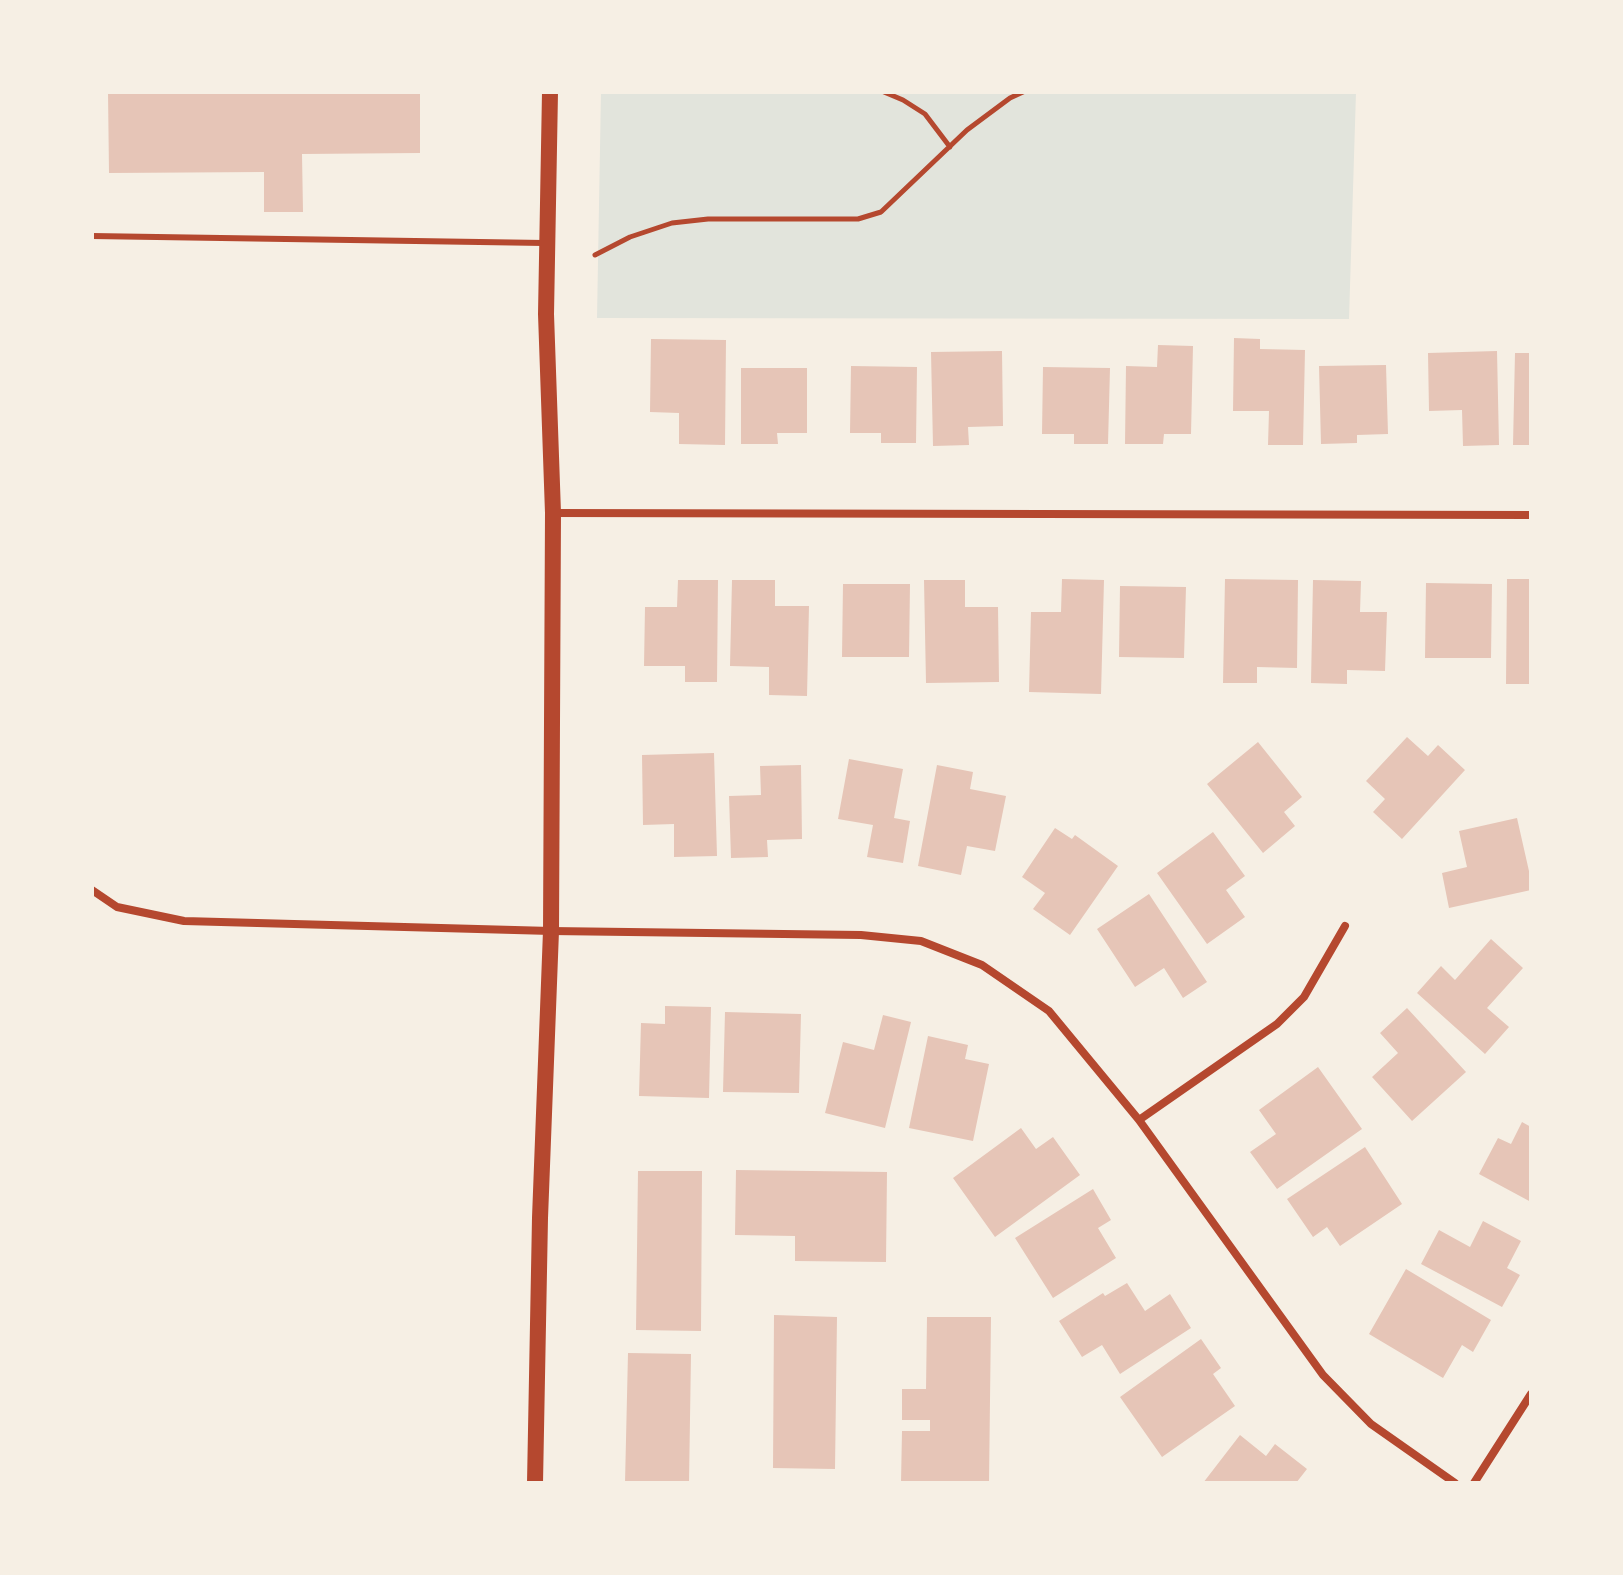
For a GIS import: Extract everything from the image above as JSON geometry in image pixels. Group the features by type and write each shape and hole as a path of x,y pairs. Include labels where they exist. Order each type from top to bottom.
{"main road":[{"path":"535,1483 539,1232 551,931 553,513 546,314 550,92"}],"street":[{"path":"553,513 1531,515"},
{"path":"92,890 117,907 184,921 551,931 861,935 921,941 982,965 1049,1011 1139,1120 1323,1375 1371,1424 1455,1483"},
{"path":"1139,1120 1277,1024 1304,997 1345,926"},
{"path":"1474,1483 1531,1394"}],"lane":[{"path":"92,236 548,243"}],"path":[{"path":"884,92 925,114 950,147"},
{"path":"595,255 630,237 672,223 708,219 858,219 881,212 967,130 1023,92"}],"shaded area":[{"path":"601,92 1356,92 1349,319 597,318"}],"building":[{"path":"108,92 420,92 420,153 302,154 303,212 264,212 264,172 109,173"},
{"path":"1234,338 1260,339 1260,349 1305,350 1303,445 1268,445 1269,411 1233,411"},
{"path":"651,339 726,340 725,445 679,444 679,413 650,412"},
{"path":"1158,345 1193,346 1191,434 1164,434 1163,444 1125,444 1126,366 1157,367"},
{"path":"1002,351 1003,426 968,427 969,445 933,446 931,352"},
{"path":"1497,351 1499,445 1463,446 1462,410 1429,411 1428,353"},
{"path":"1515,353 1531,353 1531,445 1513,445"},
{"path":"1386,365 1388,434 1357,435 1357,443 1321,444 1319,366"},
{"path":"851,366 917,367 916,443 881,443 881,433 850,433"},
{"path":"1043,367 1110,368 1108,444 1074,444 1074,434 1042,434"},
{"path":"741,368 807,368 807,433 777,433 778,444 741,444"},
{"path":"1062,579 1104,580 1101,694 1029,692 1031,612 1061,612"},
{"path":"1225,579 1298,580 1297,668 1257,667 1257,683 1223,683"},
{"path":"1507,579 1531,579 1531,684 1506,684"},
{"path":"678,580 718,580 717,682 685,682 685,666 644,666 645,607 677,607"},
{"path":"732,580 775,580 775,606 809,606 807,696 769,695 769,667 730,666"},
{"path":"924,580 965,580 965,607 998,607 999,682 926,683"},
{"path":"1313,580 1361,581 1360,612 1387,612 1385,671 1347,670 1347,684 1311,683"},
{"path":"1426,583 1492,584 1491,658 1425,658"},
{"path":"843,584 910,584 909,657 842,657"},
{"path":"1120,586 1186,587 1184,658 1119,657"},
{"path":"1407,737 1428,756 1438,745 1465,770 1402,839 1373,812 1385,799 1366,781"},
{"path":"1258,742 1302,797 1284,812 1295,826 1263,853 1207,784"},
{"path":"714,753 717,856 674,857 674,824 643,825 642,755"},
{"path":"849,759 903,769 894,818 910,821 903,863 867,857 873,825 838,819"},
{"path":"801,765 802,839 767,840 768,857 731,858 729,796 761,795 760,766"},
{"path":"937,765 973,772 970,789 1006,796 995,851 967,846 961,875 918,866"},
{"path":"1517,818 1531,890 1449,908 1442,873 1467,867 1459,831"},
{"path":"1055,828 1072,839 1075,835 1118,866 1070,935 1033,909 1045,893 1022,877"},
{"path":"1213,832 1245,876 1226,890 1245,917 1207,944 1157,873"},
{"path":"1149,894 1207,982 1183,998 1164,968 1135,987 1097,929"},
{"path":"1491,939 1523,968 1487,1008 1509,1027 1485,1054 1417,993 1441,966 1455,980"},
{"path":"665,1006 711,1007 709,1098 639,1096 641,1023 665,1024"},
{"path":"1407,1008 1466,1072 1412,1121 1372,1077 1398,1053 1380,1033"},
{"path":"725,1012 801,1014 799,1093 723,1092"},
{"path":"883,1015 911,1022 885,1128 825,1113 843,1042 874,1050"},
{"path":"928,1036 968,1045 965,1059 989,1064 973,1141 909,1128"},
{"path":"1318,1067 1362,1129 1277,1189 1250,1152 1276,1134 1259,1110"},
{"path":"1522,1122 1531,1127 1531,1202 1479,1174 1498,1138 1511,1144"},
{"path":"1021,1128 1036,1149 1053,1137 1080,1175 995,1237 953,1178"},
{"path":"1365,1147 1402,1204 1340,1246 1327,1227 1313,1237 1287,1199"},
{"path":"736,1170 887,1172 886,1262 795,1261 795,1236 735,1235"},
{"path":"638,1171 702,1171 701,1331 636,1330"},
{"path":"1093,1189 1111,1220 1098,1228 1116,1258 1053,1298 1015,1238"},
{"path":"1483,1221 1521,1241 1507,1268 1520,1275 1502,1307 1421,1264 1439,1230 1470,1247"},
{"path":"1406,1269 1491,1320 1473,1352 1462,1345 1443,1378 1369,1334"},
{"path":"1127,1283 1145,1311 1170,1294 1191,1328 1120,1374 1102,1345 1082,1357 1059,1321 1103,1293 1105,1296"},
{"path":"774,1315 837,1317 835,1469 773,1468"},
{"path":"927,1317 991,1317 989,1483 901,1483 902,1431 930,1431 930,1420 902,1420 902,1389 926,1389"},
{"path":"1201,1339 1221,1368 1213,1374 1235,1406 1162,1457 1120,1397"},
{"path":"628,1353 691,1354 689,1483 625,1483"},
{"path":"1240,1435 1266,1456 1275,1444 1307,1469 1296,1483 1203,1483"}]}
